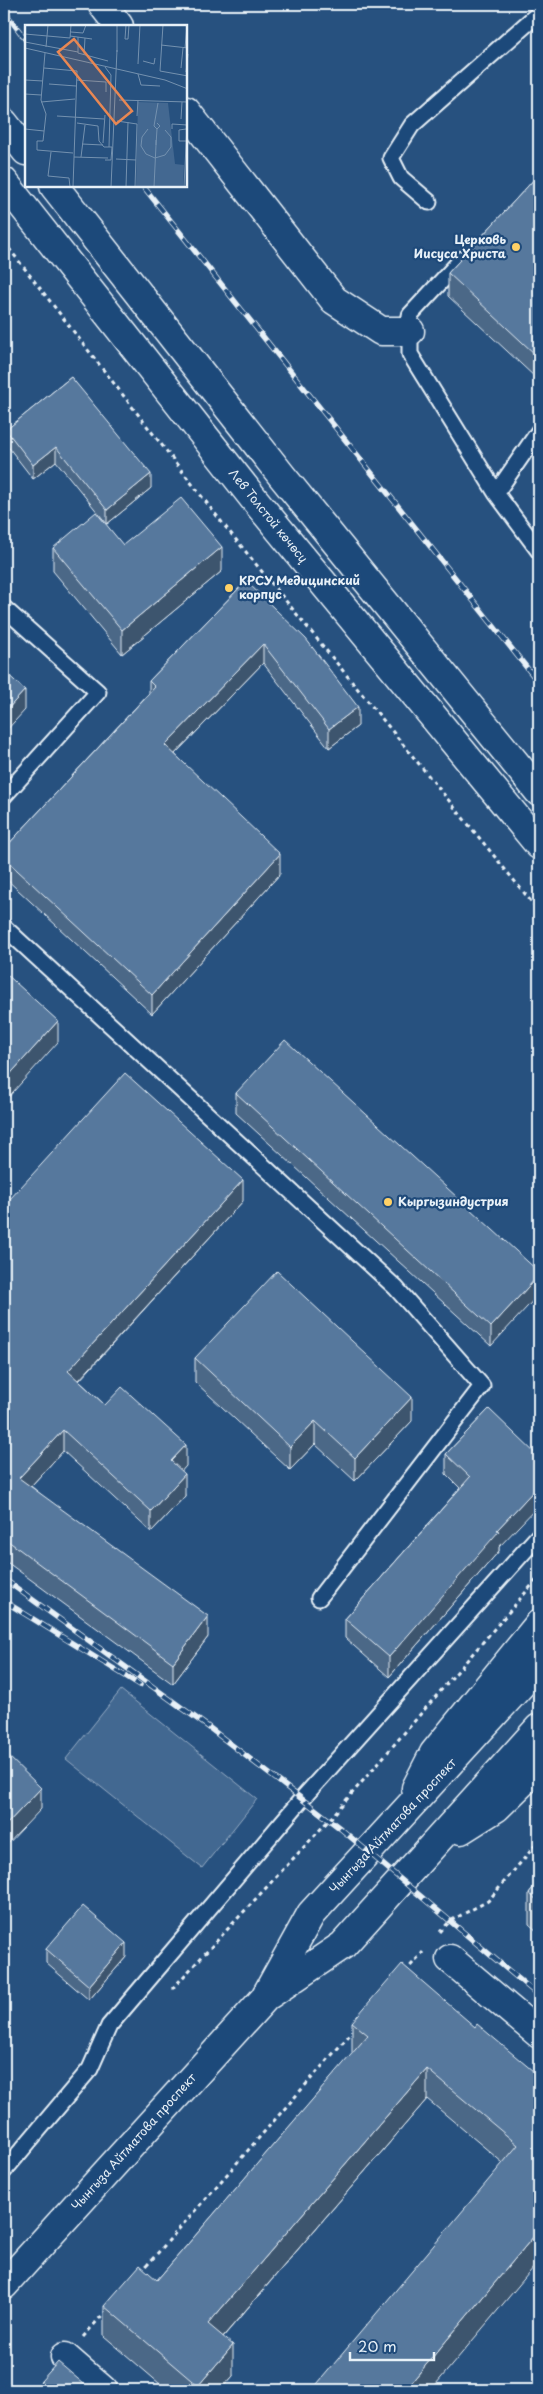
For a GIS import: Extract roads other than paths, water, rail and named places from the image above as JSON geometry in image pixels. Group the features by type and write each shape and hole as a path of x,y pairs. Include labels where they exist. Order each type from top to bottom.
{"main road":[{"path":"102,4 119,25"},
{"path":"188,114 334,300 381,331 410,331"},
{"path":"4,123 25,150"},
{"name":"Лев Толстой көчөсү","path":"4,182 254,499 539,845"},
{"path":"56,188 282,476 539,792"},
{"path":"400,1819 434,1752 539,1624"},
{"name":"Чынгыза Айтматова проспект","path":"264,1999 311,1914 539,1665"},
{"name":"Чынгыза Айтматова проспект","path":"4,2284 264,1999 343,1945 539,1728"},
{"path":"432,1848 496,1808 539,1766"},
{"path":"443,1948 539,2034"},
{"path":"65,2357 103,2390"}],"lane":[{"path":"429,202 401,178 391,158 412,125 539,13"},
{"path":"475,246 410,315 410,354 496,493 539,550"},
{"path":"496,493 539,431"},
{"path":"4,608 98,692 4,796"},
{"path":"4,927 396,1288 482,1386 320,1598"},
{"path":"4,2171 90,2069 109,2026 301,1800 539,1535"}],"railway":[{"path":"4,11 25,39"},
{"path":"145,188 539,683"},
{"path":"4,1579 207,1726 341,1829 539,1996"},
{"path":"4,1601 140,1685"}],"place":[{"name":"Церковь Иисуса Христа","path":"516,247"},
{"name":"КРСУ Медицинский корпус","path":"229,588"},
{"name":"Кыргызиндустрия","path":"388,1202"}]}
